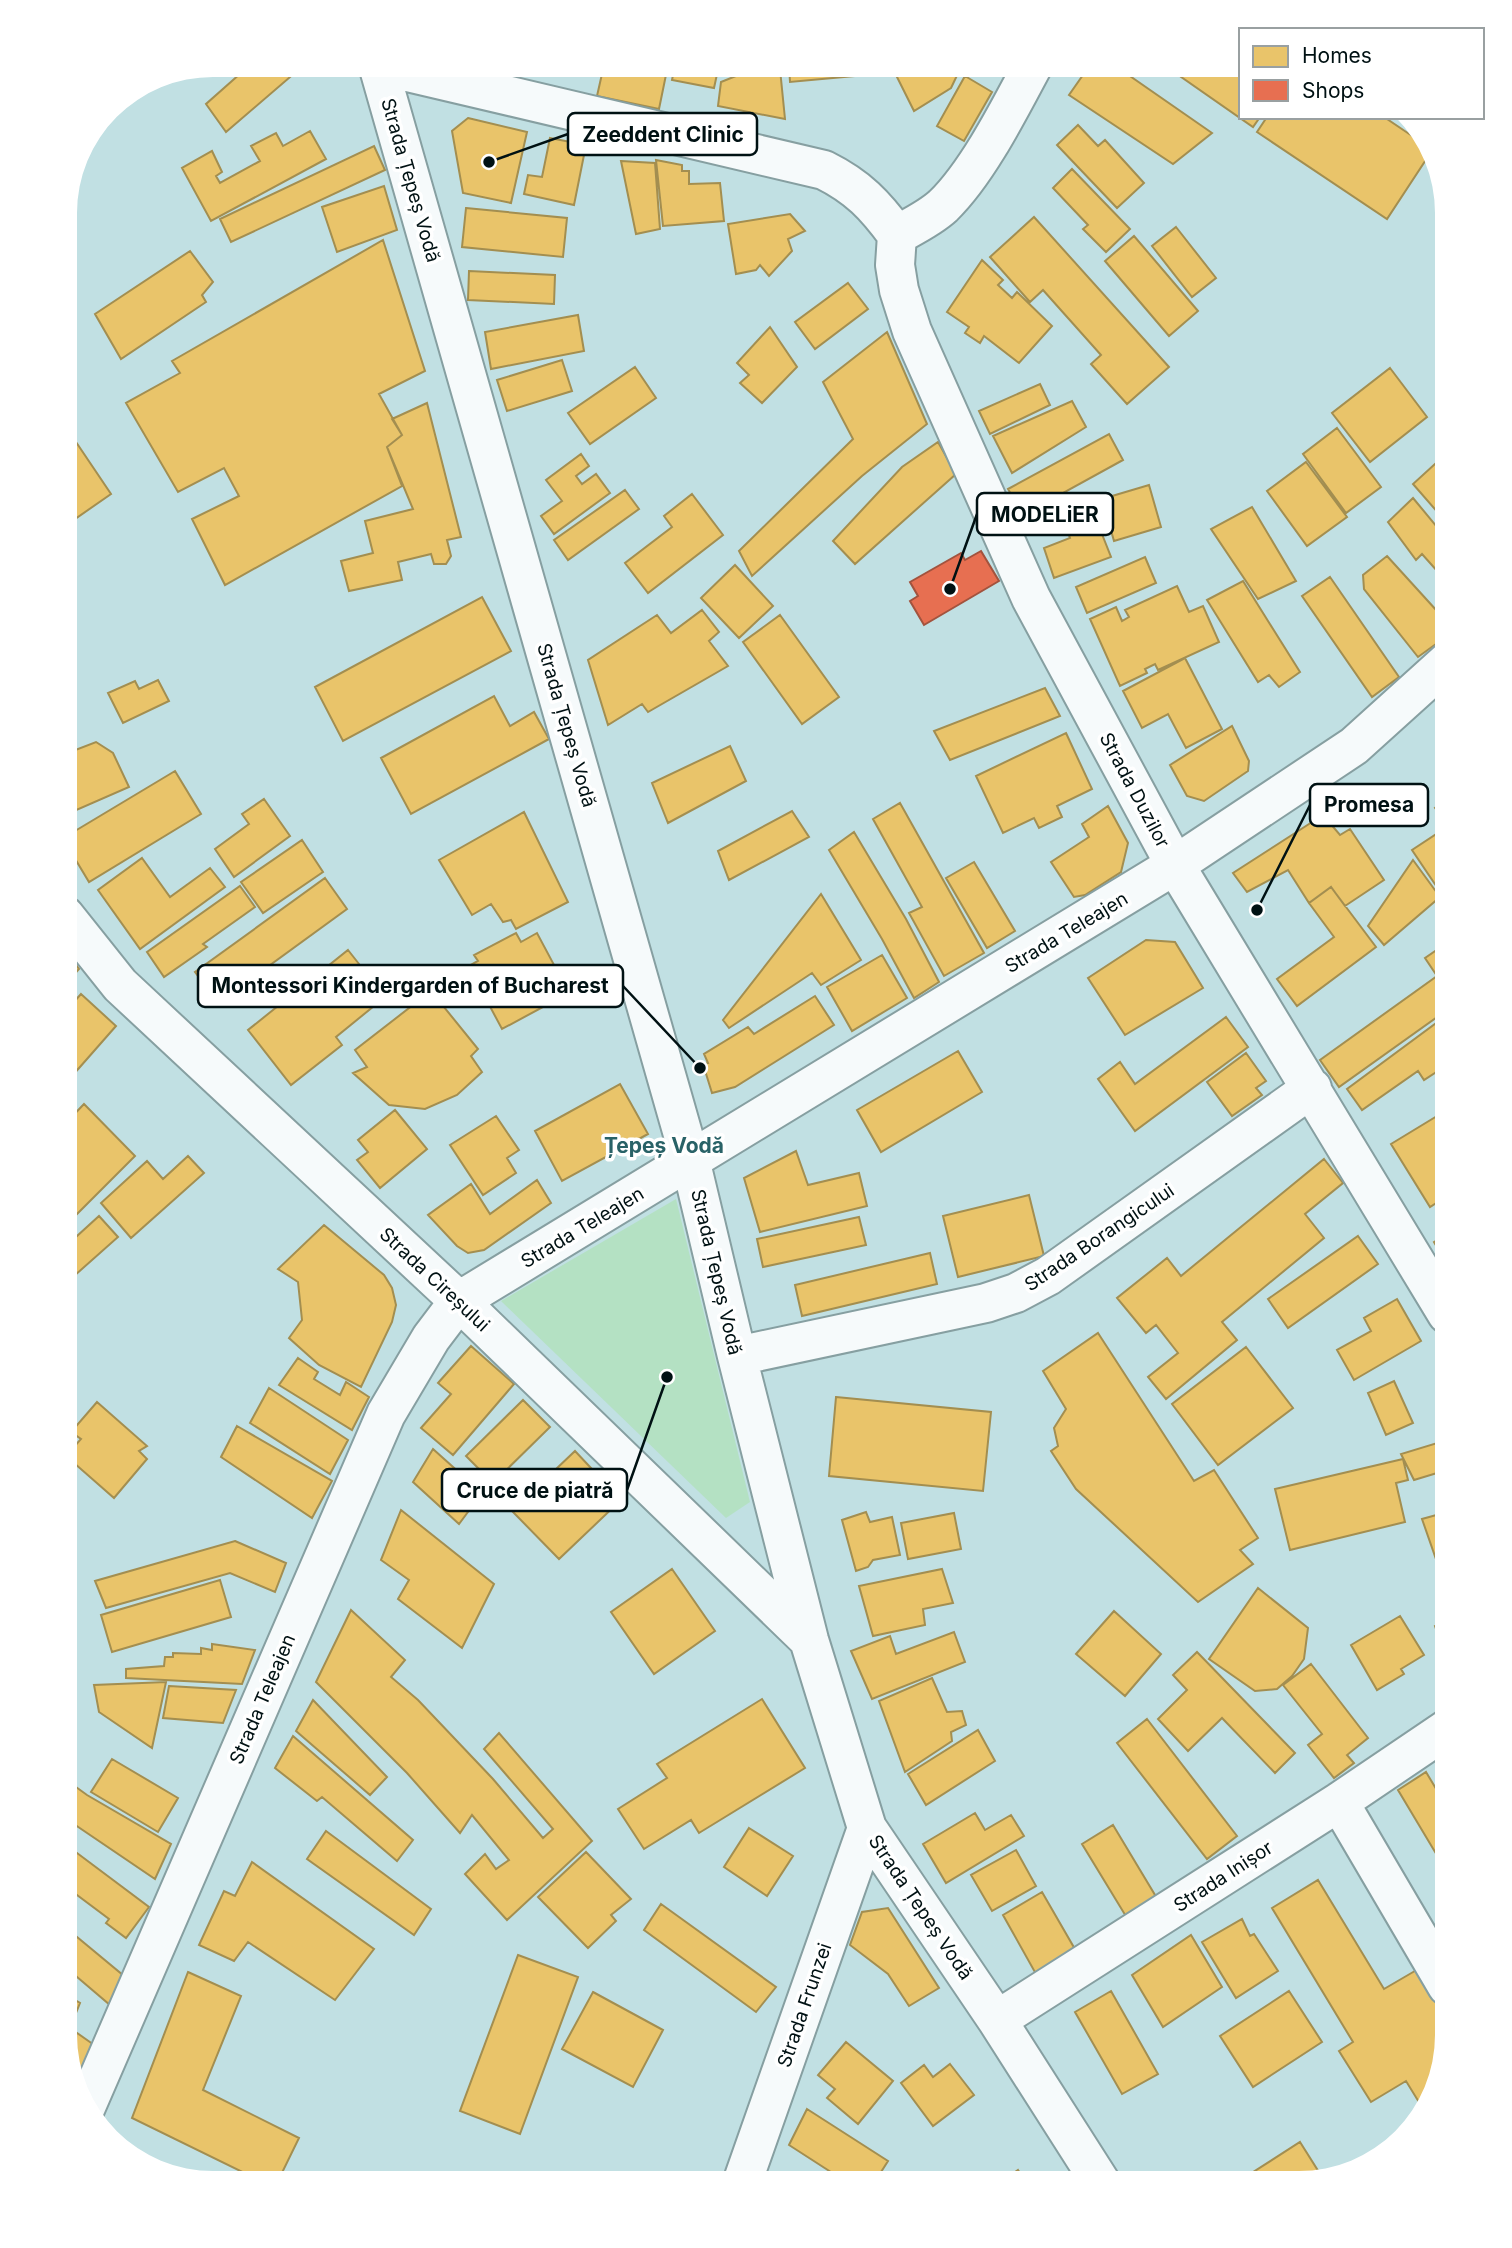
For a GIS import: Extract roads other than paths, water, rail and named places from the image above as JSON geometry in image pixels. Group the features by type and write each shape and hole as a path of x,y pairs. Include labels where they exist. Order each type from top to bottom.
{"street":[{"name":"Strada Țepeș Vodă","path":"381,77 690,1159 809,1640 867,1828 1093,2171"},
{"path":"429,77 824,170 846,181 863,194 876,206 897,235 925,220 960,186 997,131 1026,77"},
{"name":"Strada Duzilor","path":"897,235 895,265 899,290 912,331 1031,598 1175,865 1435,1294"},
{"name":"Strada Teleajen","path":"91,2095 386,1413 431,1338 459,1301 1175,865 1353,746 1435,673"},
{"name":"Strada Cireșului","path":"77,931 120,985 459,1301 809,1640"},
{"name":"Strada Borangicului","path":"737,1356 986,1303 1017,1293 1048,1276 1312,1088"},
{"name":"Strada Inișor","path":"996,2020 1339,1802 1435,1736"},
{"path":"1339,1802 1435,1966"},
{"name":"Strada Frunzei","path":"746,2171 867,1828"}],"place":[{"name":"Zeeddent Clinic","path":"489,162"},
{"name":"MODELiER","path":"950,589"},
{"name":"Promesa","path":"1257,910"},
{"name":"Montessori Kindergarden of Bucharest","path":"700,1068"},
{"name":"Cruce de piatră","path":"667,1377"}],"district":[{"name":"Țepeș Vodă","path":"664,1146"}]}
